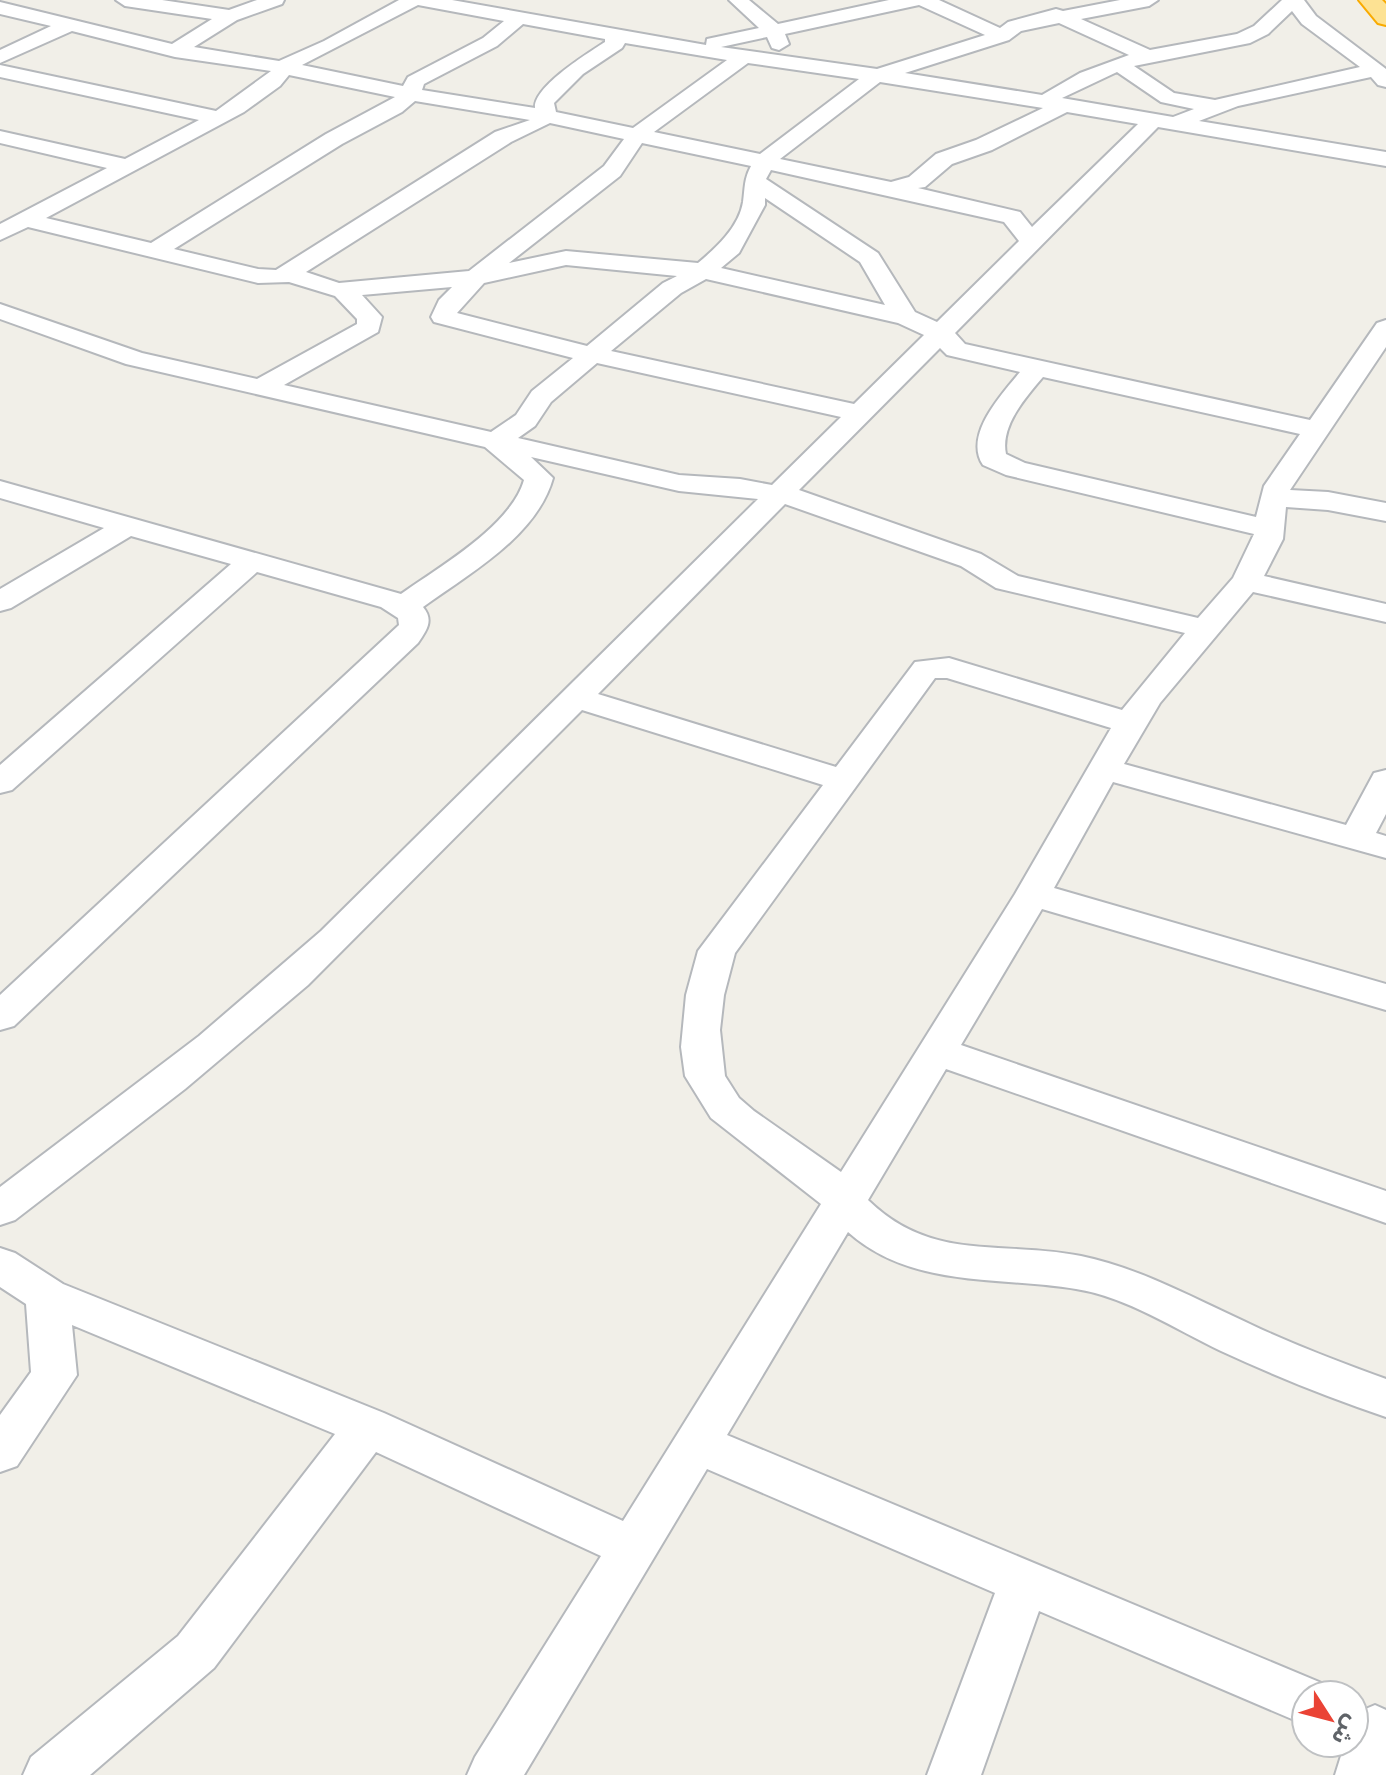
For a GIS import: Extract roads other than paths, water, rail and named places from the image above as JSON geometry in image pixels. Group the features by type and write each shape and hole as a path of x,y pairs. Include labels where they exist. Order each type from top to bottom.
{"highway":[{"path":"1370,0 1386,18"}],"street":[{"path":"0,57 117,16 115,6 124,0 230,16"},
{"path":"175,51 230,16 275,0"},
{"path":"280,67 312,56 413,0"},
{"path":"421,0 467,9 516,10 691,49 1386,159"},
{"path":"738,0 774,30 779,45 778,61"},
{"path":"691,49 915,0"},
{"path":"932,4 970,0"},
{"path":"495,442 526,420 541,397 672,288 703,271 731,248 754,205 759,171 875,76 1002,36 1015,26 1149,0"},
{"path":"1062,106 1050,99 1052,95 1100,70 1148,56 1223,44 1251,35 1264,28 1293,0 1309,20 1381,76"},
{"path":"932,4 1002,36"},
{"path":"1037,6 1148,56"},
{"path":"0,8 175,51 546,116 636,136 759,171 890,189 1012,217 1064,209"},
{"path":"154,251 334,139 395,108 411,94 415,81 490,42 516,10"},
{"path":"546,116 544,102 576,70 615,44 614,33"},
{"path":"745,56 636,136 612,171 476,278 448,305 443,317 593,355 860,413"},
{"path":"1121,66 1168,98 1218,107"},
{"path":"0,233 219,118 264,91 277,77 280,67"},
{"path":"0,71 219,118"},
{"path":"0,1209 189,1066 274,997 403,874 938,331 1064,209 1163,122 1337,78 1381,76"},
{"path":"1251,137 1279,127 1298,114 1337,78"},
{"path":"1125,116 1168,98"},
{"path":"890,189 917,182 944,159 984,145 1062,106"},
{"path":"27,220 271,278 290,274 503,137 537,124 546,116"},
{"path":"0,137 129,166"},
{"path":"759,171 870,258 879,278 906,317"},
{"path":"1012,217 1032,242"},
{"path":"290,274 319,286 342,290 476,278 566,258 703,271 906,317 938,331 956,350 1316,429"},
{"path":"260,388 369,327 370,317 342,290"},
{"path":"0,311 135,359 679,483 740,487 780,494 971,560 1015,585 1207,629"},
{"path":"494,1775 1033,894 1130,723 1148,697 1246,581 1272,513 1316,429 1386,328"},
{"path":"1037,368 1010,401 990,445 993,459 1016,469 1272,513 1328,501 1386,512"},
{"path":"404,606 515,522 539,489 539,478 495,442"},
{"path":"0,489 404,606 413,614 414,625 407,636 0,1017"},
{"path":"0,602 127,526"},
{"path":"0,783 252,561"},
{"path":"1246,581 1386,613"},
{"path":"1130,723 949,668 932,667 922,675 717,951 708,974 701,1051 705,1075 719,1101 822,1180 879,1233 928,1256 968,1264 1043,1266 1097,1277 1127,1287 1257,1347 1386,1398"},
{"path":"577,698 843,780"},
{"path":"1104,769 1371,843 1386,780"},
{"path":"1033,894 1386,997"},
{"path":"935,1051 1386,1207"},
{"path":"0,1265 47,1296 368,1427 633,1548"},
{"path":"0,1452 54,1375 47,1296"},
{"path":"50,1775 196,1652 368,1427"},
{"path":"696,1443 1290,1694"},
{"path":"954,1775 1024,1582"}]}
